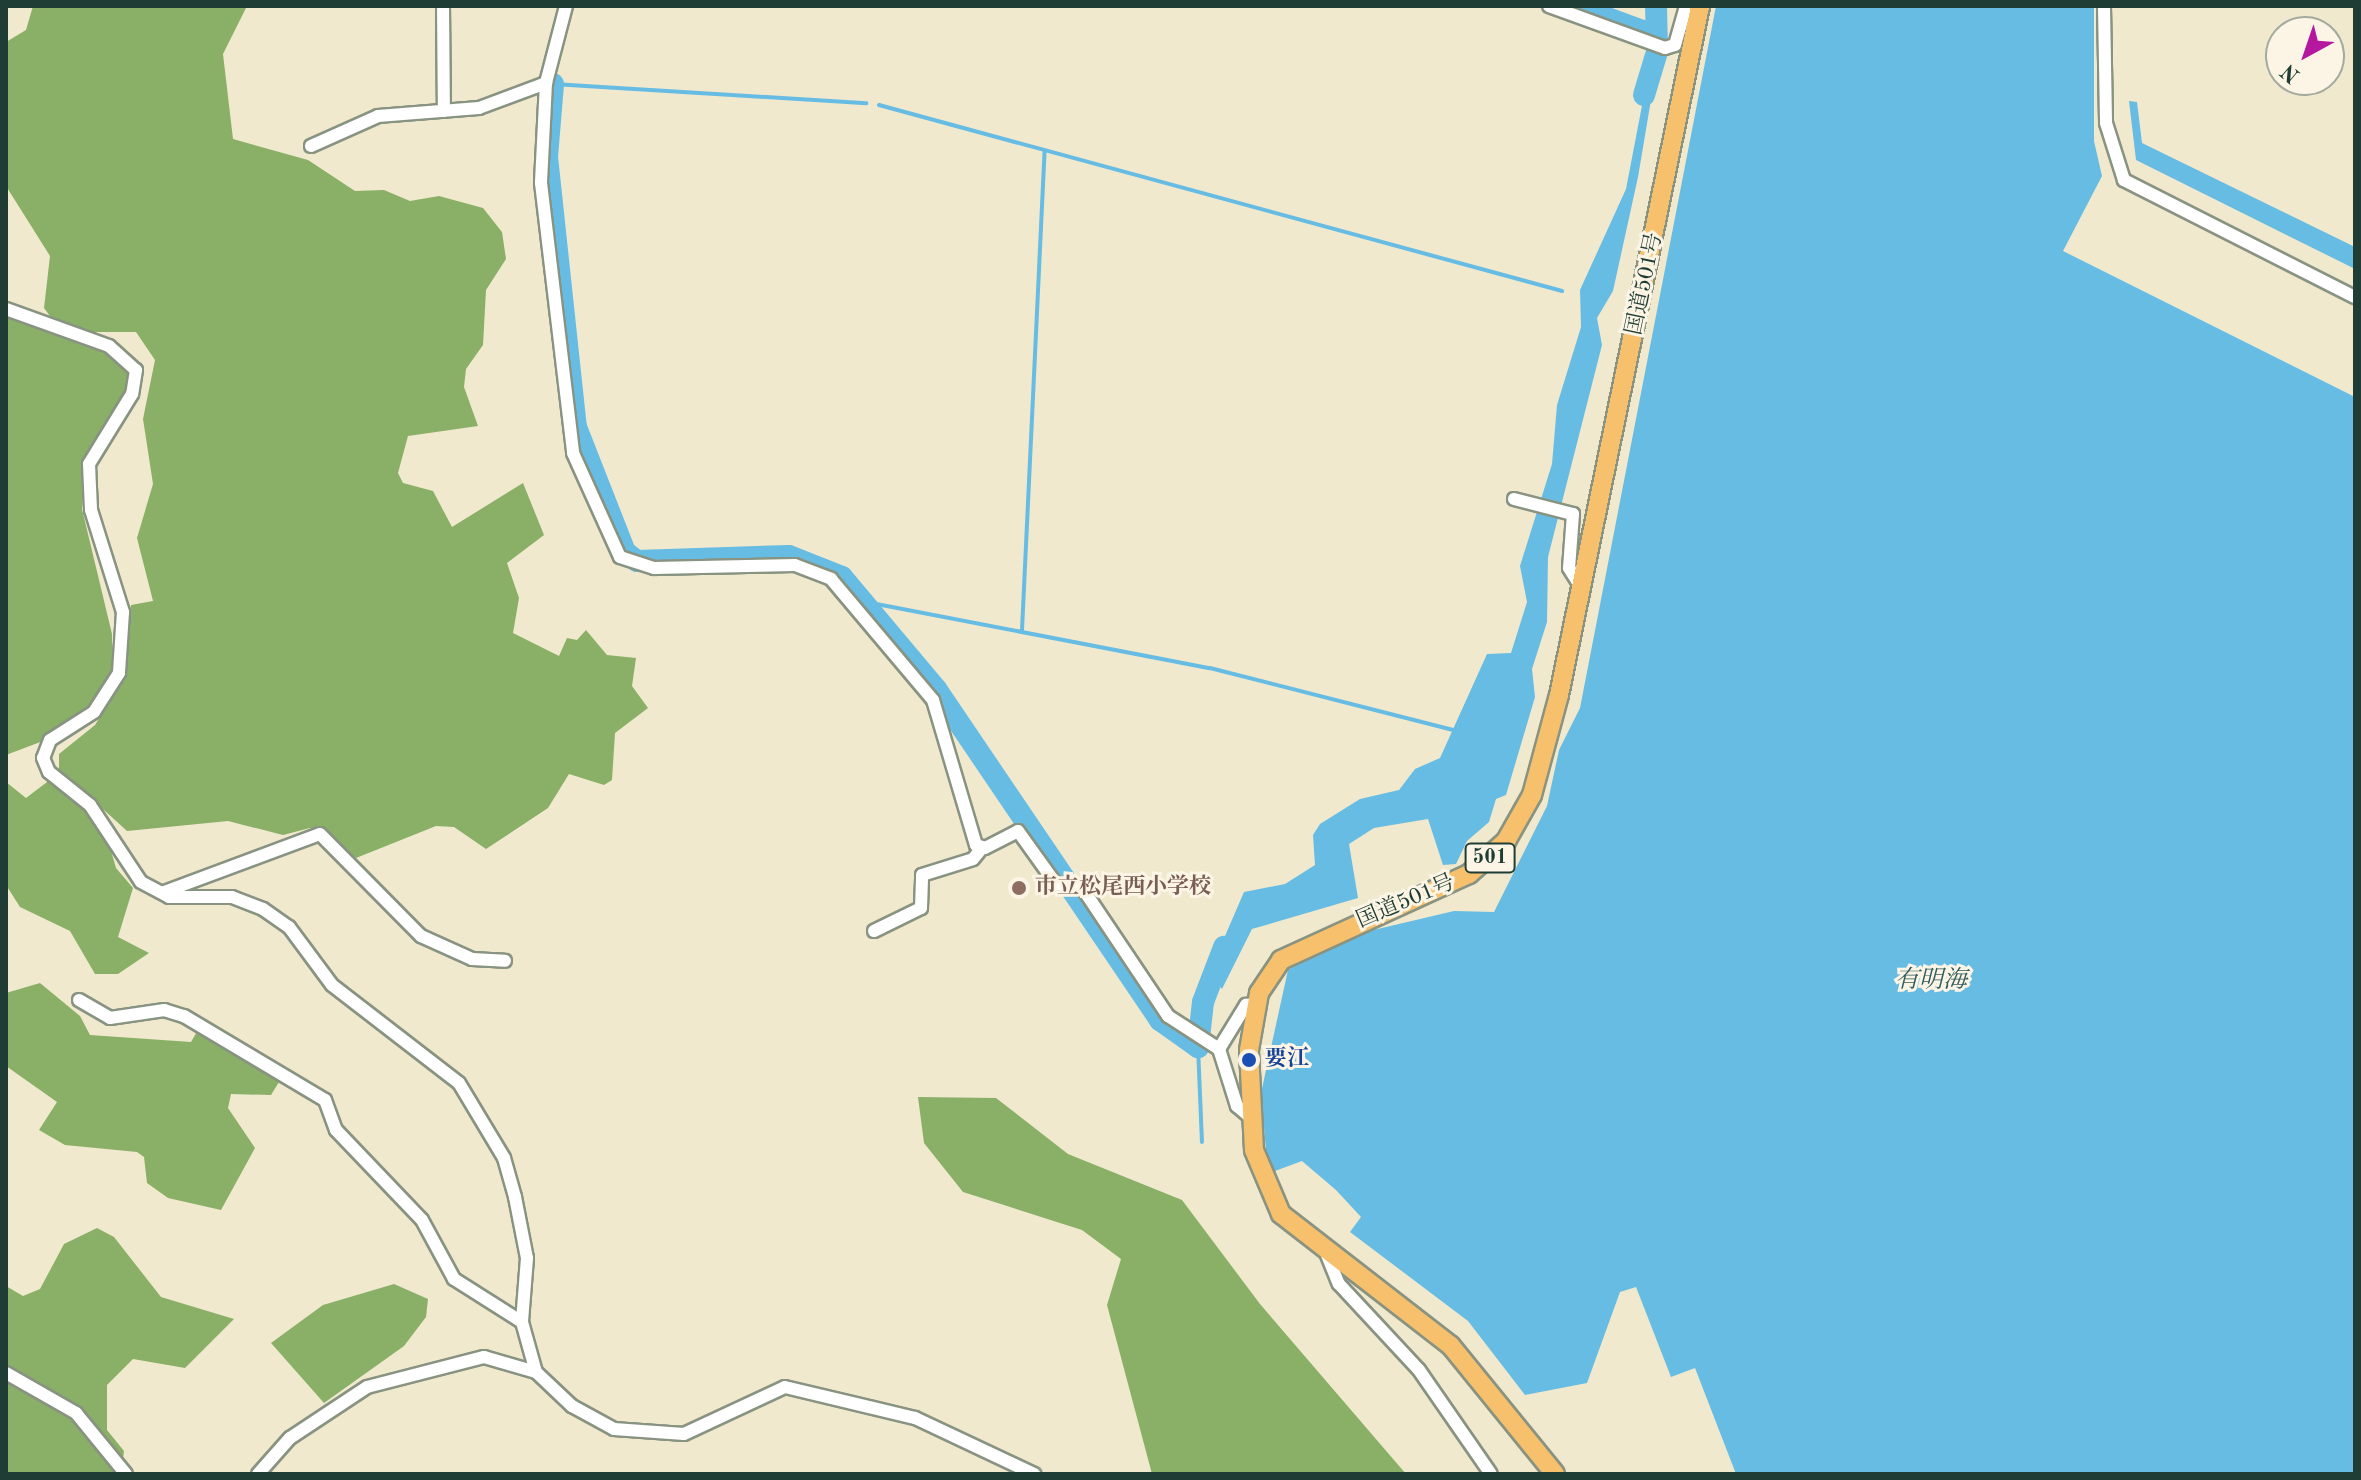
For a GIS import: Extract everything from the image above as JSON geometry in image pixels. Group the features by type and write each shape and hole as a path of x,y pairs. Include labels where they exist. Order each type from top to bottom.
{"highway":[{"name":"国道501号","path":"1555,1474 1450,1345 1327,1255 1270,1197 1249,1116 1256,1004 1267,978 1295,949 1451,884 1506,841 1541,766 1581,587 1700,6"}],"street":[{"path":"443,6 444,111"},
{"path":"566,6 546,83 541,183 564,396 577,465 620,557 654,568 795,565 831,579 933,700 981,849"},
{"path":"1549,6 1665,48 1675,45 1686,6"},
{"path":"2104,6 2106,123 2124,180 2355,297"},
{"path":"311,146 378,116 479,108 546,83"},
{"path":"6,309 109,346 136,370 132,394 89,464 91,510 123,612 119,673 94,712 50,740 43,758 90,805 133,874 164,892 232,897 263,909 289,927 332,985 459,1083 504,1158 515,1197 527,1258 522,1322 536,1372"},
{"path":"1514,499 1568,512 1577,522 1569,568 1581,587"},
{"path":"874,931 921,908 922,875 973,859 981,849 1018,831 1070,887 1176,1025 1214,1046 1237,1106 1249,1116"},
{"path":"164,892 320,834 421,936 472,959 505,961"},
{"path":"79,1000 110,1018 164,1010 184,1016 325,1100 336,1130 422,1220 454,1279 522,1322"},
{"path":"1214,1046 1246,1005 1256,1004"},
{"path":"1327,1255 1339,1284 1419,1370 1491,1474"},
{"path":"258,1474 290,1438 367,1387 468,1357 536,1372 572,1406 614,1429 684,1434 785,1387 915,1418 1034,1474"},
{"path":"6,1373 76,1413 126,1474"}],"green space":[{"path":"33,6 247,6 223,54 233,139 308,160 355,191 384,190 410,201 439,196 483,208 502,232 506,259 486,290 483,345 466,369 464,387 478,426 408,436 398,473 403,483 433,491 452,527 523,483 544,535 507,563 519,598 513,633 559,656 567,638 577,640 586,630 607,655 636,658 632,686 648,708 615,733 612,780 604,785 569,774 548,808 486,849 454,827 436,826 356,858 310,828 283,835 228,821 127,831 59,769 59,754 95,725 122,682 131,605 153,601 137,538 153,484 143,419 155,360 136,332 81,332 55,323 44,308 50,256 6,186 6,42 26,30"},
{"path":"6,314 106,352 136,376 83,471 82,509 112,634 113,683 80,727 6,755"},
{"path":"51,779 105,830 116,868 133,888 118,937 149,953 118,974 95,974 70,931 20,907 6,885 6,782 26,798"},
{"path":"40,983 80,1016 90,1035 191,1042 199,1028 279,1082 271,1095 231,1094 228,1108 255,1148 221,1210 168,1198 147,1183 144,1157 137,1152 65,1145 39,1130 57,1102 6,1066 6,993"},
{"path":"918,1097 996,1098 1068,1154 1182,1200 1260,1304 1406,1474 1152,1474 1107,1305 1121,1259 1082,1230 963,1192 924,1143"},
{"path":"97,1228 114,1237 161,1297 234,1319 185,1368 133,1359 107,1385 107,1430 124,1451 121,1474 6,1474 6,1286 23,1296 40,1289 64,1244"},
{"path":"394,1284 428,1299 426,1317 404,1346 324,1403 271,1343 323,1305"}],"water":[{"name":"有明海","path":"1716,6 2094,6 2094,141 2102,176 2063,251 2355,397 2355,1474 1736,1474 1695,1368 1671,1377 1636,1287 1620,1292 1587,1383 1525,1395 1468,1321 1350,1232 1361,1217 1336,1190 1302,1161 1275,1171 1267,1162 1261,1093 1288,970 1348,936 1454,911 1494,912 1547,806 1559,750 1580,708"},
{"path":"1649,69 1652,94 1638,177 1613,291 1597,318 1602,345 1548,557 1547,622 1532,669 1535,697 1506,795 1496,799 1489,822 1467,841 1456,864 1443,865 1428,819 1374,828 1349,844 1358,898 1252,929 1222,989 1209,973 1244,892 1285,884 1315,865 1313,835 1320,824 1360,799 1399,790 1415,769 1440,758 1487,654 1511,653 1527,602 1520,566 1552,464 1557,405 1581,327 1580,290 1626,189"},
{"path":"2129,101 2137,102 2142,143 2355,247 2355,269 2136,160"}],"waterway":[{"path":"1575,6 1653,35"},
{"path":"1644,95 1657,52 1656,6"},
{"path":"553,84 866,103"},
{"path":"553,84 547,157 576,427 625,552 637,561 789,556 842,577 936,689 1160,1020 1198,1047 1203,1002 1224,947"},
{"path":"879,105 1562,291"},
{"path":"1022,630 1045,151"},
{"path":"866,602 1210,668 1461,732"},
{"path":"1198,1047 1202,1142"}],"place":[{"name":"市立松尾西小学校","path":"1019,888"},
{"name":"要江","path":"1249,1060"}]}
